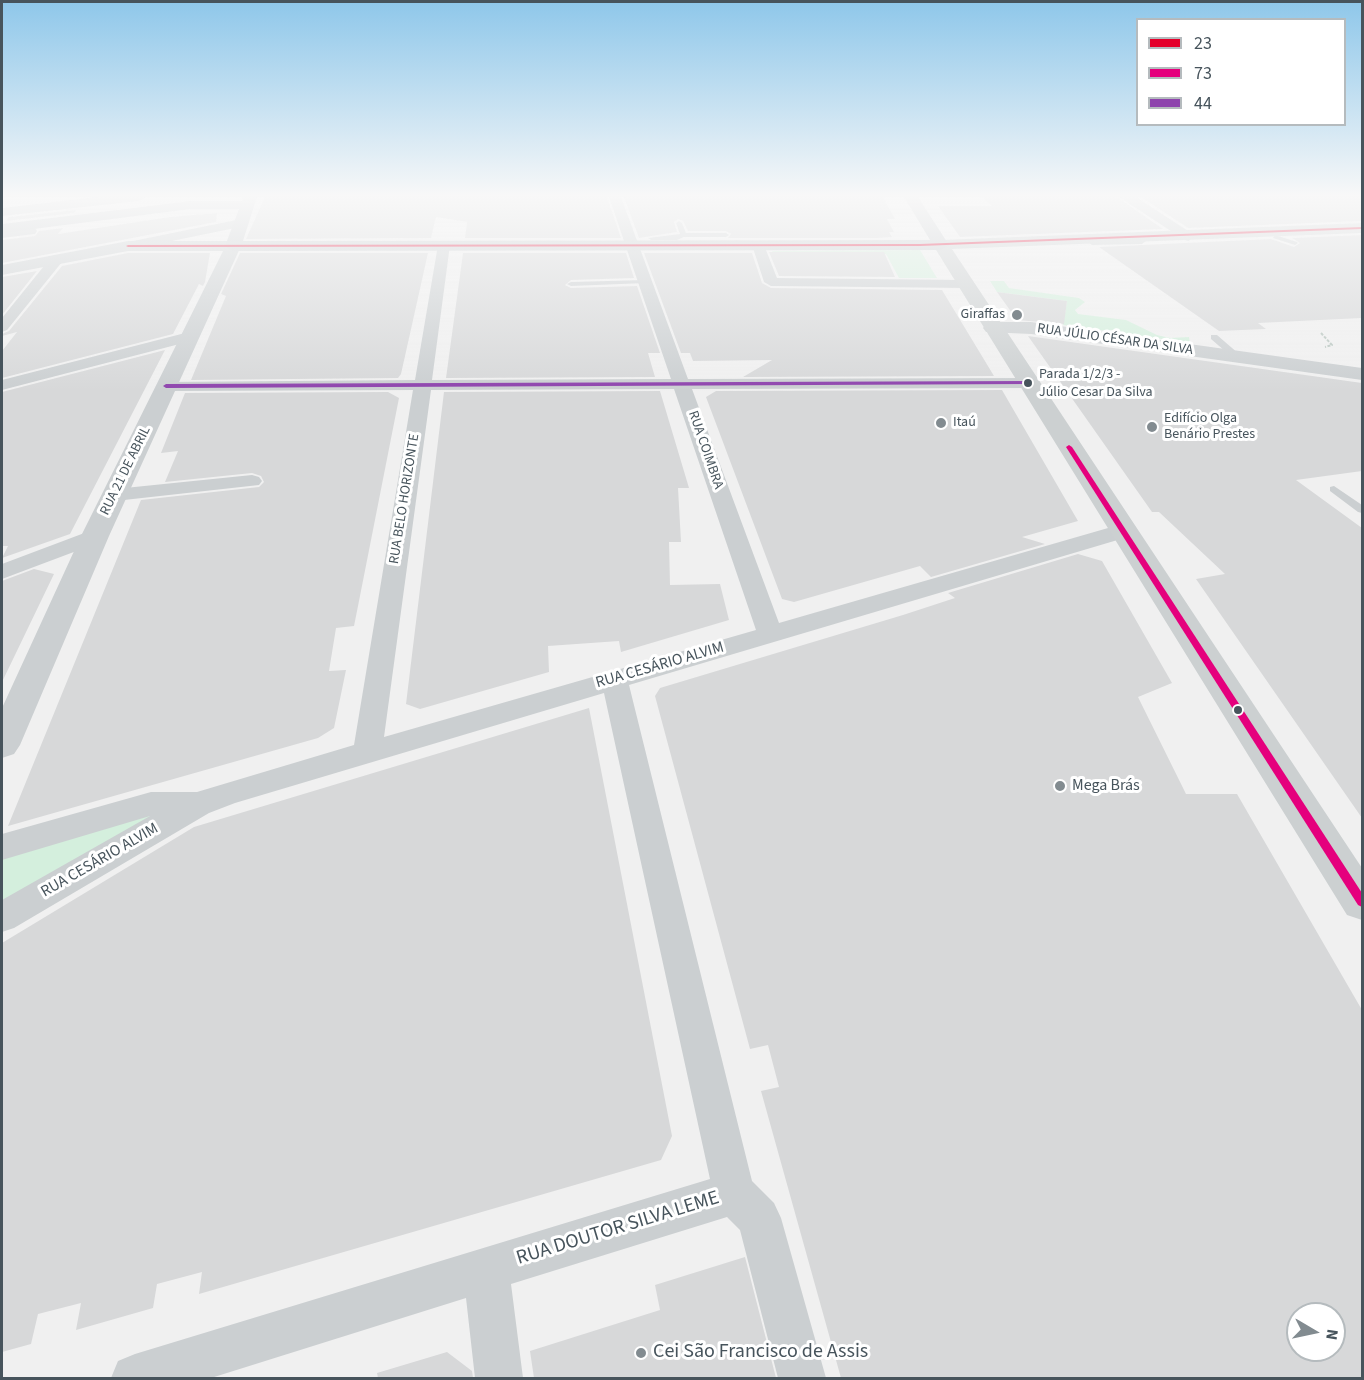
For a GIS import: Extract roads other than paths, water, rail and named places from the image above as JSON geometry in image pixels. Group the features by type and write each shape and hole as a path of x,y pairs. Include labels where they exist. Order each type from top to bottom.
{"main road":[{"path":"952,261 1362,902"}],"street":[{"path":"2,270 45,261"},
{"path":"2,327 55,261"},
{"name":"RUA 21 DE ABRIL","path":"2,745 94,536 226,261"},
{"name":"RUA BELO HORIZONTE","path":"367,752 441,261"},
{"name":"RUA COIMBRA","path":"638,261 770,634"},
{"path":"764,261 771,282 966,284"},
{"name":"RUA JÚLIO CÉSAR DA SILVA","path":"993,328 1031,328 1362,374"},
{"path":"2,385 189,337"},
{"path":"166,386 1028,383"},
{"path":"115,495 252,481"},
{"name":"RUA CESÁRIO ALVIM","path":"2,917 198,804 228,793 1123,531"},
{"path":"2,572 94,536"},
{"name":"RUA DOUTOR SILVA LEME","path":"135,1378 735,1193 614,679"},
{"name":"RUA CESÁRIO ALVIM","path":"2,847 151,804 198,804"},
{"path":"735,1193 759,1218 802,1378"},
{"path":"486,1269 499,1378"}],"lane":[{"path":"571,284 645,282"},
{"path":"1214,337 1236,356"},
{"path":"1334,489 1362,510"}],"place":[{"name":"Giraffas","path":"1017,315"},
{"name":"Parada 1/2/3 - Júlio Cesar Da Silva","path":"1028,383"},
{"name":"Itaú","path":"941,423"},
{"name":"Edifício Olga Benário Prestes","path":"1152,427"},
{"name":"Mega Brás","path":"1060,786"},
{"name":"Cei São Francisco de Assis","path":"641,1353"}]}
